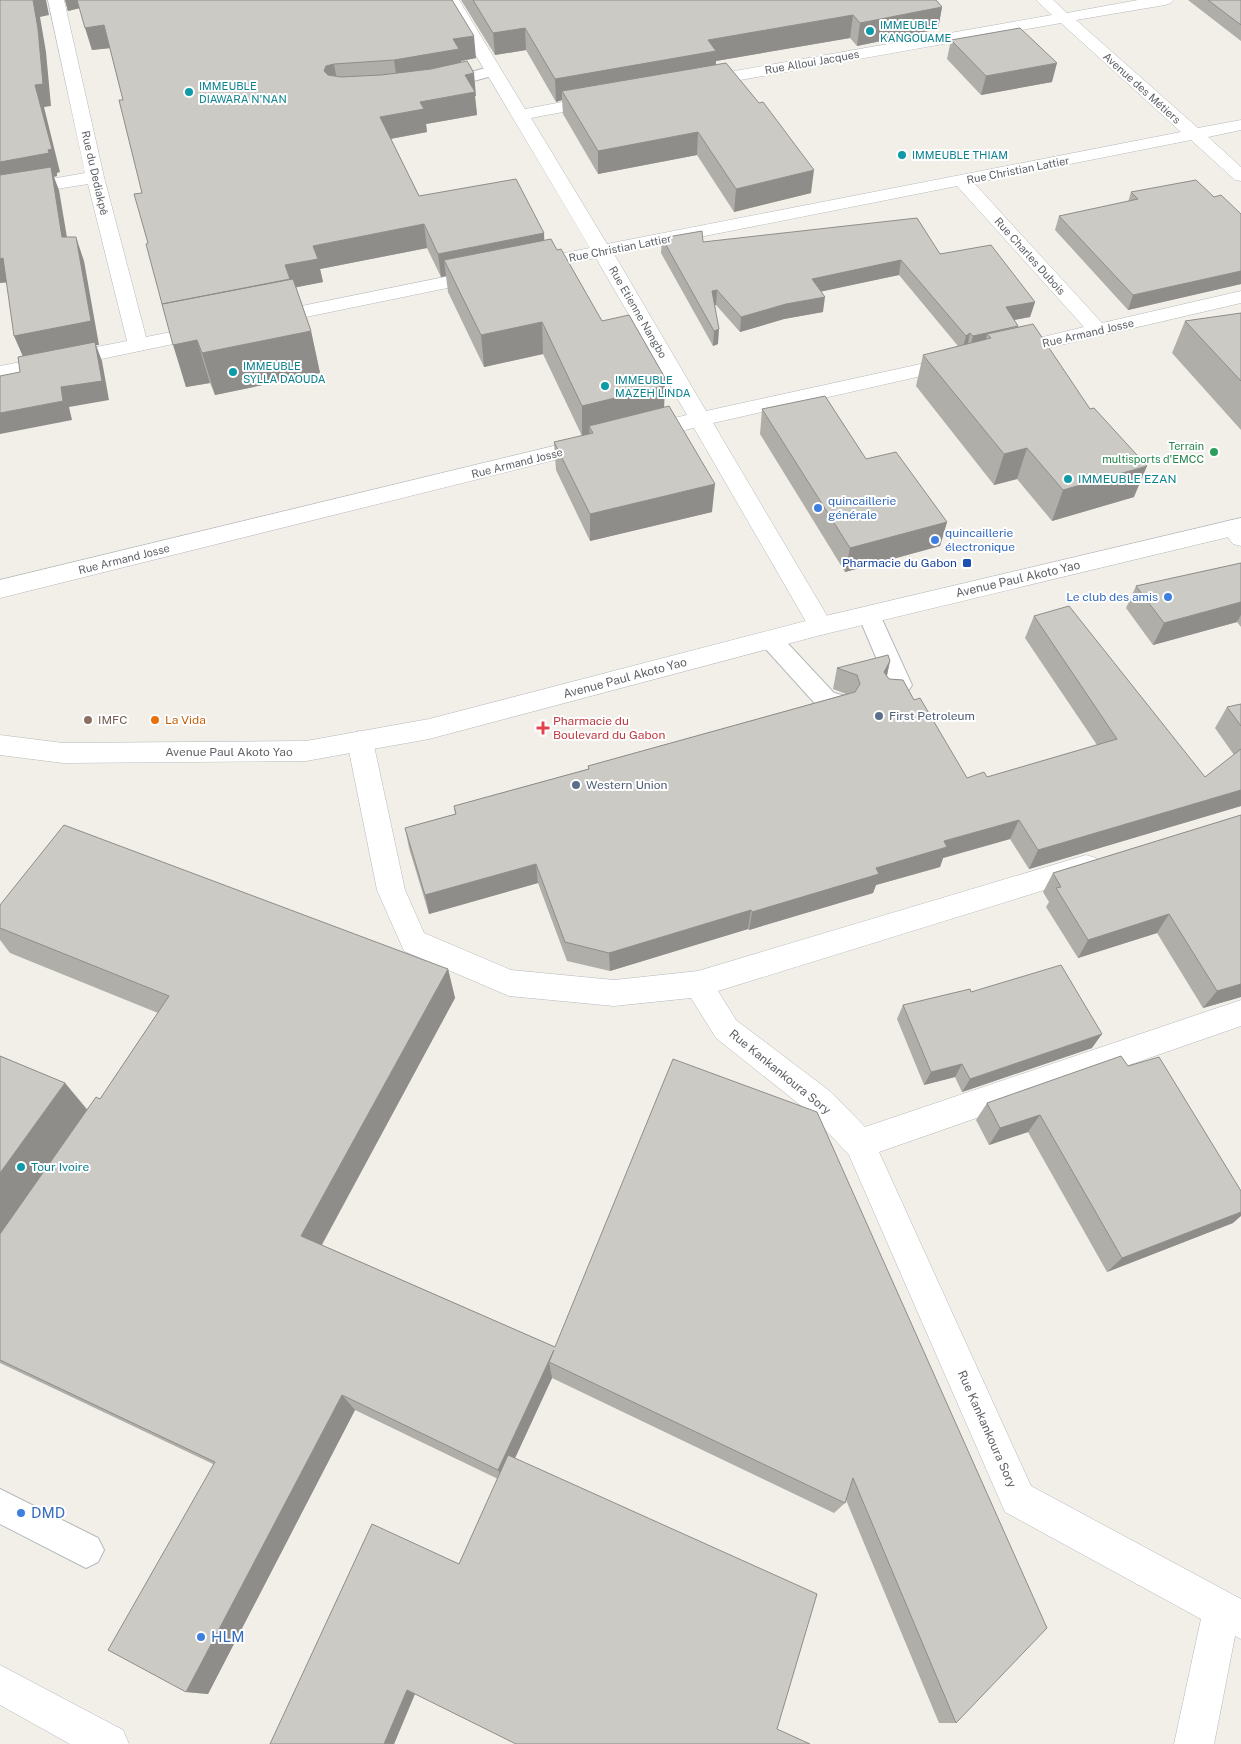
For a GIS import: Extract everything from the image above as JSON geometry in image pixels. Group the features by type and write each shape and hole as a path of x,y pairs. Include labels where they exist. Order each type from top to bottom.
{"street":[{"name":"Rue du Dediakpê","path":"56,0 95,176 138,344"},
{"name":"Rue Etienne Nangbo","path":"451,0 602,251 821,626"},
{"name":"Avenue des Métiers","path":"1044,0 1241,176"},
{"name":"Rue Alloui Jacques","path":"684,85 1165,0"},
{"path":"519,115 616,97"},
{"name":"Rue Christian Lattier","path":"244,323 1241,125"},
{"path":"0,193 95,176"},
{"name":"Rue Charles Dubois","path":"962,181 1098,331"},
{"name":"Rue Armand Josse","path":"0,589 700,418 1098,331 1241,297"},
{"path":"0,373 225,327"},
{"name":"Avenue Paul Akoto Yao","path":"0,745 63,753 296,751 360,741 429,729 821,626 1238,531"},
{"path":"360,741 390,890 414,942 509,983 614,993 698,984 1117,856"},
{"name":"Rue Kankankoura Sory","path":"698,984 726,1029 820,1102 860,1144 1018,1499 1232,1614"},
{"path":"860,1144 1241,1013"},
{"path":"1194,1744 1232,1614"},
{"path":"0,1684 110,1744"}],"lane":[{"path":"422,89 493,71"},
{"path":"869,615 900,685 892,692"},
{"path":"771,640 827,701 840,704"},
{"path":"0,1506 86,1550"}],"building":[{"path":"0,0 33,0 38,29 43,84 35,85 52,149 48,150 49,153 0,162"},
{"path":"77,0 452,0 474,36 453,39 459,49 394,60 334,64 326,66 324,71 328,75 341,77 381,75 431,69 467,61 474,73 465,75 475,92 420,102 424,109 380,117 419,196 516,179 544,233 438,254 424,224 313,246 318,259 285,265 290,279 162,304 134,194 142,193 119,100 123,100 104,25 85,28"},
{"path":"473,0 936,0 942,7 860,23 853,15 708,40 716,51 555,79 525,28 493,33"},
{"path":"1208,0 1241,0 1241,25"},
{"path":"1020,28 1057,63 986,76 951,40"},
{"path":"726,63 759,103 763,102 814,170 736,189 698,132 598,151 562,91"},
{"path":"51,167 62,237 76,237 91,321 14,336 3,258 0,259 0,175"},
{"path":"1196,180 1214,197 1221,195 1241,214 1241,271 1133,295 1059,216 1138,199 1131,192"},
{"path":"917,218 940,254 991,245 1035,302 1006,307 1018,326 973,336 970,333 966,336 901,260 812,279 825,297 786,304 741,317 717,290 712,291 719,329 714,331 662,238 702,231 703,242"},
{"path":"551,239 557,250 561,249 602,321 629,315 665,378 656,380 660,387 582,406 542,322 481,335 444,260"},
{"path":"293,279 311,331 202,353 197,340 173,345 162,304"},
{"path":"1241,313 1241,381 1185,321"},
{"path":"1033,324 1090,409 1094,408 1147,466 1063,490 1027,448 1004,454 923,355 991,338 987,334"},
{"path":"95,342 102,381 61,387 63,401 0,413 0,376 20,372 18,357"},
{"path":"825,396 866,459 896,452 947,522 850,548 762,409"},
{"path":"669,406 715,484 590,514 554,442 593,433 589,426"},
{"path":"1241,563 1241,602 1164,623 1136,586"},
{"path":"1069,606 1205,777 1241,749 1241,790 1038,850 1019,820 944,841 947,847 876,868 879,874 609,953 565,942 536,864 425,895 405,828 456,814 454,806 589,769 588,766 855,692 860,684 857,675 837,668 888,655 890,661 884,672 889,679 903,680 914,700 920,698 967,778 984,772 987,777 1117,739 1034,616"},
{"path":"1241,704 1241,726 1227,707"},
{"path":"1241,815 1241,984 1217,991 1169,914 1088,940 1056,888 1061,887 1053,873"},
{"path":"64,825 448,969 301,1236 555,1347 673,1059 817,1112 1047,1628 956,1723 853,1478 845,1503 549,1362 554,1350 498,1470 342,1395 186,1692 108,1650 215,1462 0,1360 0,1234 96,1097 100,1099 169,996 0,928 0,905"},
{"path":"1061,965 1102,1034 970,1079 962,1064 931,1072 903,1005 970,989 971,992"},
{"path":"0,1056 65,1083 0,1173"},
{"path":"1121,1056 1128,1066 1159,1057 1241,1191 1241,1212 1122,1258 1040,1115 1000,1128 987,1103"},
{"path":"508,1455 817,1594 777,1729 810,1744 516,1744 407,1690 384,1744 270,1744 372,1524 459,1564"}],"place":[{"name":"IMMEUBLE KANGOUAME","path":"870,31"},
{"name":"IMMEUBLE DIAWARA N'NAN","path":"189,92"},
{"name":"IMMEUBLE THIAM","path":"902,155"},
{"name":"IMMEUBLE SYLLA DAOUDA","path":"233,372"},
{"name":"IMMEUBLE MAZEH LINDA","path":"605,386"},
{"name":"Terrain multisports d'EMCC","path":"1214,452"},
{"name":"IMMEUBLE EZAN","path":"1068,479"},
{"name":"quincaillerie générale","path":"818,508"},
{"name":"quincaillerie électronique","path":"935,540"},
{"name":"Pharmacie du Gabon","path":"967,563"},
{"name":"Le club des amis","path":"1168,597"},
{"name":"First Petroleum","path":"879,716"},
{"name":"IMFC","path":"88,720"},
{"name":"La Vida","path":"155,720"},
{"name":"Pharmacie du Boulevard du Gabon","path":"543,728"},
{"name":"Western Union","path":"576,785"},
{"name":"Tour Ivoire","path":"21,1167"},
{"name":"DMD","path":"21,1513"},
{"name":"HLM","path":"201,1637"}]}
